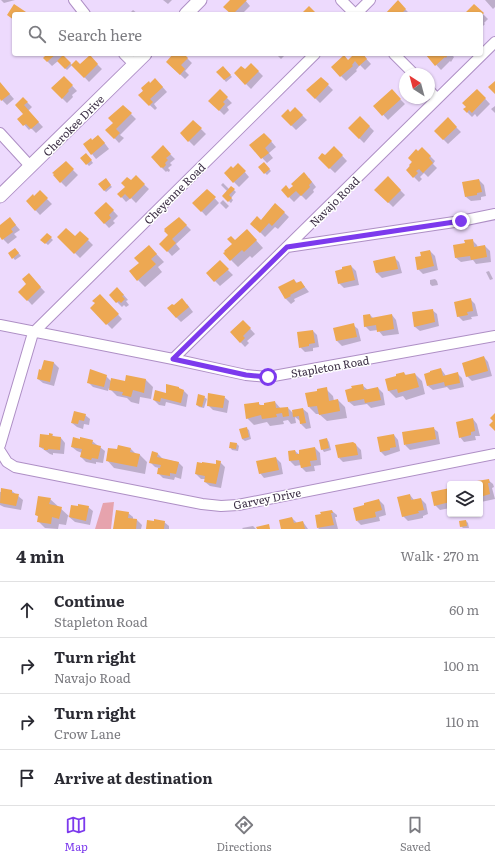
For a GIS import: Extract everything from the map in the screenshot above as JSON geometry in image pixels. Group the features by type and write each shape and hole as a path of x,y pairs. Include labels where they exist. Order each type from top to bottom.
{"street":[{"path":"74,0 83,12"},
{"path":"188,12 200,0"},
{"path":"341,0 354,12"},
{"path":"358,12 370,0"},
{"name":"Navajo Road","path":"483,54 495,42"},
{"path":"126,56 134,64"},
{"name":"Cherokee Drive","path":"0,196 143,56"},
{"name":"Cheyenne Road","path":"33,333 313,56"},
{"path":"396,56 408,68"},
{"name":"Navajo Road","path":"173,359 481,56"},
{"path":"435,96 438,99"},
{"path":"0,133 31,167"},
{"path":"287,247 461,221 495,214"},
{"name":"Stapleton Road","path":"0,325 33,333 173,359 246,375 268,377 495,336"},
{"path":"0,445 33,333"},
{"name":"Garvey Drive","path":"0,450 7,462 15,467 191,502 221,506 238,505 495,454"}],"shaded area":[{"path":"114,502 111,529 95,529 103,503"}],"building":[{"path":"230,0 247,0 235,12 229,12 223,7"},
{"path":"398,0 406,9 403,12 387,12"},
{"path":"14,4 26,12 12,12 12,19 7,15"},
{"path":"474,4 483,12 466,12"},
{"path":"309,6 315,12 303,12"},
{"path":"45,56 54,56 47,62 43,58"},
{"path":"64,56 71,63 65,69 57,61"},
{"path":"91,56 98,64 84,78 71,65 76,60 80,64"},
{"path":"171,56 186,56 188,58 181,65 185,69 180,75 166,62"},
{"path":"343,56 348,60 352,56 365,56 367,59 359,66 355,61 352,65 353,66 340,77 331,67"},
{"path":"427,56 447,56 446,58 445,57 435,66"},
{"path":"251,63 259,71 245,85 234,73 241,66 245,69"},
{"path":"223,66 231,75 224,80 216,72"},
{"path":"64,76 73,85 62,99 51,88"},
{"path":"321,77 329,84 315,99 306,90"},
{"path":"155,78 163,87 150,99 153,102 149,106 138,95 143,91 141,88"},
{"path":"495,81 495,94 488,87"},
{"path":"0,82 10,94 1,101 0,99"},
{"path":"220,89 228,97 223,102 225,104 219,111 208,101"},
{"path":"392,89 399,97 399,101 382,116 373,106"},
{"path":"477,89 486,98 472,113 469,110 467,113 463,109 466,107 462,103"},
{"path":"23,97 28,102 24,105 39,122 31,129 26,124 23,126 17,119 23,114 15,105"},
{"path":"123,105 132,113 116,129 120,133 114,139 105,130 113,123 108,118"},
{"path":"295,107 303,115 291,126 281,116 288,109 290,112"},
{"path":"360,116 370,126 359,139 348,128"},
{"path":"448,117 457,127 443,140 434,131"},
{"path":"193,120 202,128 188,142 180,133"},
{"path":"264,133 272,141 265,148 269,153 261,159 249,145"},
{"path":"98,135 105,143 91,155 83,144 91,138 92,140"},
{"path":"163,145 171,154 166,158 168,160 165,163 166,165 161,168 151,157"},
{"path":"334,146 343,155 329,169 318,158 322,153 325,155"},
{"path":"422,147 431,156 429,158 433,163 423,173 419,169 416,171 418,173 413,178 406,170 412,162 408,158 416,149 418,151"},
{"path":"86,153 92,160 86,165 80,158"},
{"path":"66,161 74,169 60,183 52,173"},
{"path":"264,162 270,169 264,174 258,167"},
{"path":"238,163 246,171 233,183 224,173 231,166 233,168"},
{"path":"304,172 312,182 309,185 310,187 301,196 296,191 288,198 281,190 286,185 289,189 293,186 291,184"},
{"path":"136,175 145,184 130,199 125,194 121,198 117,194 125,187 121,183 127,177 131,180"},
{"path":"388,176 401,190 388,203 374,190"},
{"path":"106,178 111,185 104,191 98,184"},
{"path":"479,179 482,192 477,193 477,195 465,197 462,182"},
{"path":"231,186 235,189 229,195 232,198 228,202 222,196"},
{"path":"207,189 216,197 201,212 192,203"},
{"path":"40,190 48,198 35,211 26,201"},
{"path":"106,202 114,210 109,215 111,218 104,224 94,213"},
{"path":"275,203 285,212 272,226 269,223 260,233 250,224 257,216 261,220"},
{"path":"10,217 16,225 11,229 13,232 2,240 0,237 0,225"},
{"path":"179,217 187,225 172,239 176,243 167,252 159,244 168,235 164,229"},
{"path":"66,228 75,236 80,231 89,239 74,254 57,237"},
{"path":"247,229 257,240 244,252 242,250 230,261 223,253 232,244 227,239 231,236 235,240"},
{"path":"47,233 52,237 45,244 40,240"},
{"path":"473,239 474,247 485,245 487,257 471,260 470,256 455,258 453,245 465,243 464,240"},
{"path":"149,245 157,254 151,259 156,264 137,281 129,271 139,263 134,258"},
{"path":"15,248 19,253 12,259 8,253"},
{"path":"430,250 434,266 417,270 415,257 421,256 420,252"},
{"path":"395,256 398,269 376,273 373,261"},
{"path":"220,260 229,269 214,282 206,273"},
{"path":"351,265 355,280 338,284 335,271 342,269 342,267"},
{"path":"29,273 41,287 27,301 18,292 26,284 22,279"},
{"path":"294,279 296,283 301,281 305,287 285,299 278,287"},
{"path":"117,287 124,295 122,296 125,299 121,303 119,301 116,303 109,295"},
{"path":"100,294 119,314 106,325 90,308 95,303 92,301"},
{"path":"182,298 189,307 176,318 167,308 172,304 174,305"},
{"path":"471,298 473,311 467,312 468,315 457,317 454,302"},
{"path":"433,309 435,322 414,327 412,312"},
{"path":"370,314 371,318 392,314 394,329 377,332 376,325 364,327 363,315"},
{"path":"243,320 251,328 243,336 245,338 240,343 230,332"},
{"path":"354,323 357,337 336,341 333,328"},
{"path":"313,330 315,343 299,348 297,332"},
{"path":"484,356 488,371 466,377 462,363"},
{"path":"44,360 54,362 50,382 37,379 39,369 41,370"},
{"path":"441,368 443,376 458,372 460,383 445,386 444,382 427,386 424,374"},
{"path":"90,369 107,375 104,387 87,383"},
{"path":"404,372 405,375 415,373 419,387 398,393 397,389 388,391 385,379"},
{"path":"126,375 146,379 144,393 133,390 131,397 122,395 123,392 109,390 111,378 125,381"},
{"path":"166,384 179,387 184,390 181,403 161,398 160,402 153,400 155,390 166,393"},
{"path":"363,384 364,390 378,387 381,400 365,403 364,399 348,402 345,390 352,388 351,386"},
{"path":"327,387 329,401 338,399 340,411 319,415 317,406 308,407 305,393 317,391 317,389"},
{"path":"208,393 225,396 223,408 207,406"},
{"path":"198,394 205,396 202,407 196,405"},
{"path":"275,401 276,408 288,407 289,416 283,417 282,413 276,414 277,417 262,419 261,415 246,419 244,404 259,402 259,405 264,405 264,403"},
{"path":"303,408 306,423 300,424 299,416 293,417 292,410"},
{"path":"74,411 86,414 84,421 79,420 78,424 71,423"},
{"path":"495,413 495,431 489,425 493,421 490,418"},
{"path":"473,418 475,431 471,432 471,435 459,438 456,422"},
{"path":"247,427 249,437 242,439 239,429"},
{"path":"434,427 436,439 404,445 402,432"},
{"path":"49,433 53,434 52,436 61,437 60,450 44,450 44,448 39,447 40,434 49,435"},
{"path":"394,434 396,447 380,452 377,437"},
{"path":"73,437 93,440 92,444 101,446 98,459 92,458 91,460 80,457 82,449 71,447"},
{"path":"327,438 329,448 321,450 319,440"},
{"path":"230,442 237,443 236,449 229,448"},
{"path":"353,442 356,444 358,455 338,458 335,445"},
{"path":"118,445 131,448 130,452 140,454 137,467 106,461 108,448 117,449"},
{"path":"315,447 317,460 310,461 311,466 301,468 299,460 289,461 288,451 295,450 296,454 299,454 299,450"},
{"path":"152,451 158,453 157,457 179,462 176,474 170,473 170,476 157,474 158,468 160,468 161,465 149,463"},
{"path":"276,457 279,470 259,474 256,461"},
{"path":"216,460 221,461 216,484 204,482 205,476 195,474 197,462 216,464"},
{"path":"489,479 490,483 488,483 490,494 483,496 483,481 477,481"},
{"path":"1,488 12,490 12,493 19,494 16,506 0,503"},
{"path":"447,489 447,503 434,506 431,492"},
{"path":"410,494 411,500 421,498 424,510 418,511 419,513 402,517 397,497"},
{"path":"38,496 51,498 49,504 62,507 59,519 52,517 51,524 37,522 38,516 35,515"},
{"path":"379,499 382,510 375,512 376,517 356,521 353,508"},
{"path":"78,504 89,506 86,521 69,517 71,505 78,506"},
{"path":"116,510 129,512 128,518 137,519 136,529 113,529"},
{"path":"332,510 333,513 331,513 334,525 317,528 315,515 321,514 320,512"},
{"path":"292,517 294,523 303,521 305,529 281,529 279,520"},
{"path":"154,519 165,521 164,529 146,529 147,520 154,521"},
{"path":"466,520 467,526 460,527 459,521"},
{"path":"269,524 270,529 257,529 256,527"}],"route":[{"path":"268,377 246,375 173,359 287,247 461,221"}]}
